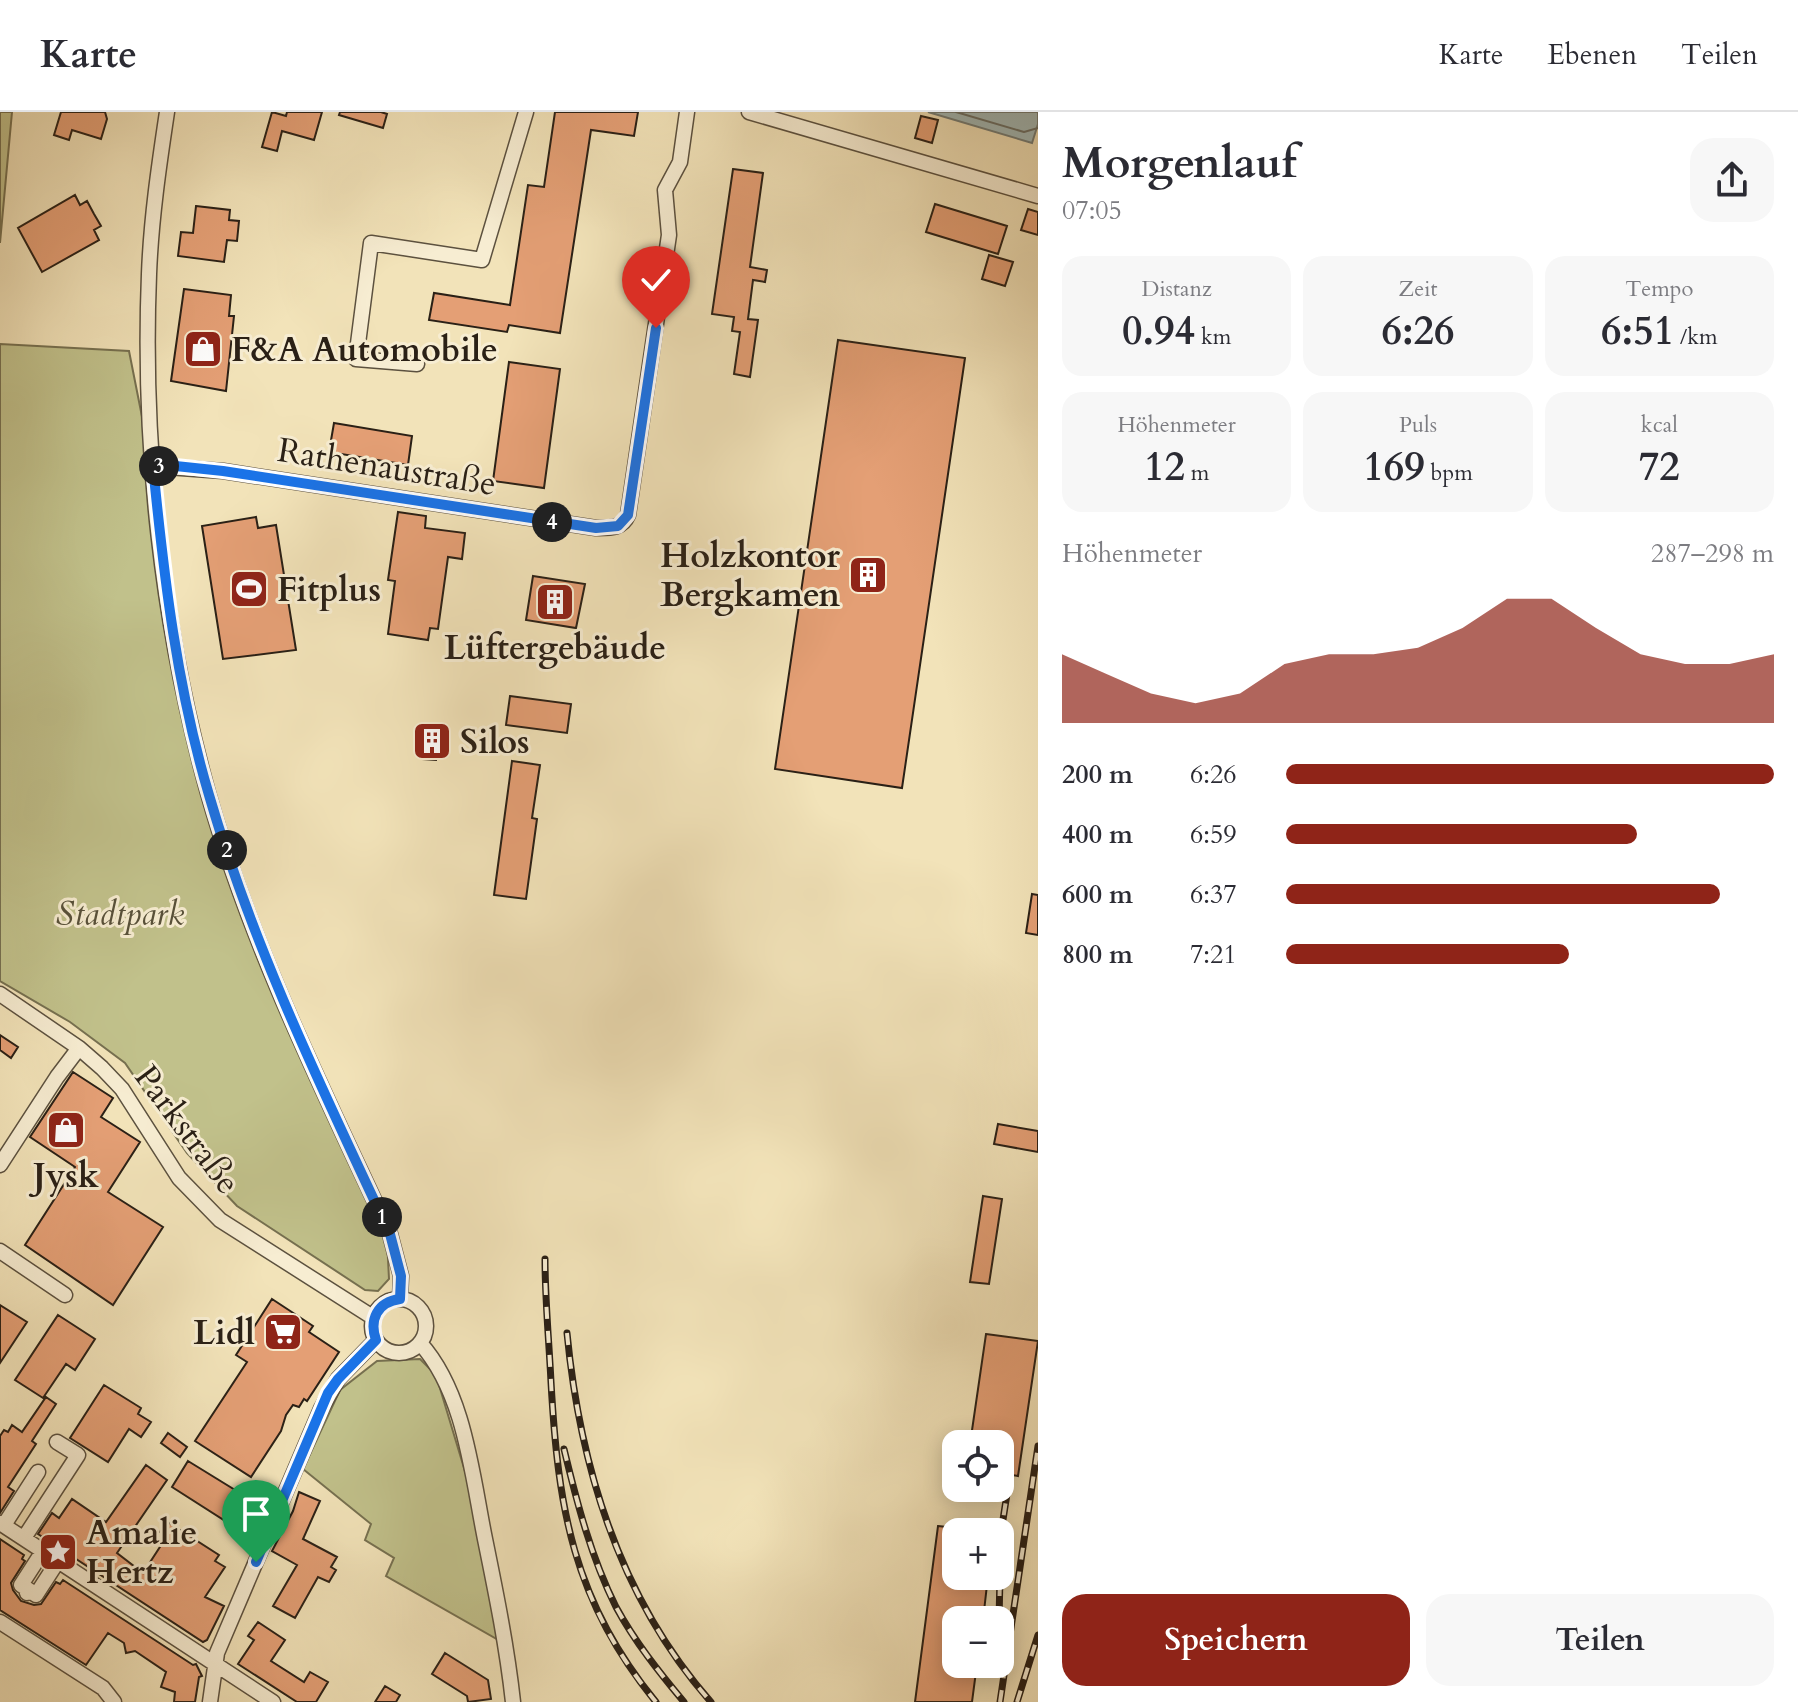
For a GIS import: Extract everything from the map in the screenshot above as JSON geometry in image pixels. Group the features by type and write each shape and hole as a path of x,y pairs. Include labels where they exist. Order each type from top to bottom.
{"street":[{"path":"167,112 149,273 149,367 153,466 164,583 176,654 209,794 267,962 390,1234 401,1276 400,1299"},
{"path":"417,364 356,359 371,243 482,260 526,112"},
{"name":"Rathenaustraße","path":"153,466 223,471 596,528 613,528 623,524 628,515 669,235 665,190 680,162 687,112"},
{"path":"749,112 1038,196"},
{"name":"Parkstraße","path":"0,994 79,1048 122,1089 179,1178 220,1220 374,1318"},
{"path":"0,1165 79,1048"},
{"path":"0,1251 65,1295"},
{"path":"400,1299 410,1301 424,1315 426,1325 420,1343 402,1353 383,1348 372,1329 374,1318 385,1303 400,1299"},
{"path":"210,1702 214,1664 223,1638 324,1401 338,1379 376,1340"},
{"path":"420,1343 435,1362 455,1404 496,1597 513,1702"},
{"path":"24,1538 78,1455 57,1442"},
{"path":"38,1472 2,1524 156,1632 273,1702"},
{"path":"43,1551 21,1585 28,1592 36,1595 58,1561"},
{"path":"0,1622 103,1688 114,1702"}],"green space":[{"path":"0,112 12,112 0,243"},
{"name":"Stadtpark","path":"0,344 129,351 149,452 166,601 219,834 387,1239 389,1279 378,1291 365,1290 237,1206 187,1153 125,1063 70,1022 0,981"},
{"path":"420,1359 436,1375 467,1478 502,1642 386,1576 394,1558 365,1540 371,1524 303,1469 340,1390 377,1361"}],"water":[{"path":"928,112 1038,112 1038,124 1032,143"}],"building":[{"path":"61,112 105,112 107,119 101,139 72,130 69,140 54,135"},
{"path":"272,112 286,116 287,112 322,112 314,140 282,131 277,151 262,147"},
{"path":"340,112 387,114 383,128 339,115"},
{"path":"555,112 638,112 634,136 591,130 560,333 509,325 507,332 429,320 434,293 510,305 528,185 544,187"},
{"path":"921,116 938,120 932,143 915,138"},
{"path":"733,169 763,173 750,267 767,270 765,282 753,280 748,319 758,320 750,377 734,374 740,332 732,331 734,317 712,314"},
{"path":"75,195 80,205 87,201 101,226 94,230 99,240 42,272 18,228"},
{"path":"935,204 1007,226 998,254 926,232"},
{"path":"196,206 230,210 229,220 239,221 237,241 227,240 224,262 178,256 181,232 193,233"},
{"path":"1028,209 1038,212 1038,235 1021,230"},
{"path":"989,255 1013,262 1005,286 982,279"},
{"name":"F&A Automobile","path":"184,289 231,295 229,316 234,316 226,391 171,381"},
{"name":"Holzkontor Bergkamen","path":"838,340 965,358 902,788 775,769"},
{"path":"509,362 560,369 544,488 493,481"},
{"path":"334,423 412,436 408,465 329,452"},
{"path":"398,512 426,516 425,528 465,533 462,559 448,557 438,629 430,628 428,640 388,634 395,581 388,580"},
{"name":"Fitplus","path":"256,517 258,528 276,525 296,650 223,659 202,526"},
{"name":"Lüftergebäude","path":"533,576 585,584 576,628 526,620"},
{"path":"510,696 571,704 567,733 506,725"},
{"name":"Silos","path":"429,723 440,724 436,760 423,759"},
{"path":"512,761 540,765 532,818 537,819 526,899 494,895"},
{"path":"1032,894 1038,895 1038,935 1026,933"},
{"path":"0,1035 18,1047 11,1058 0,1050"},
{"path":"73,1072 113,1098 101,1117 140,1142 108,1192 163,1227 113,1305 25,1245 75,1167 30,1137"},
{"path":"998,1124 1038,1131 1038,1152 994,1144"},
{"path":"983,1196 1002,1199 989,1284 970,1282"},
{"path":"272,1299 313,1326 309,1332 339,1352 307,1401 304,1399 299,1407 293,1405 281,1431 251,1477 195,1441 247,1362 236,1355"},
{"path":"0,1305 27,1322 0,1363"},
{"path":"58,1315 95,1339 75,1370 66,1364 43,1398 15,1380"},
{"path":"986,1334 1038,1341 1018,1476 1014,1475 1014,1430 972,1430"},
{"path":"104,1385 141,1408 138,1414 151,1422 141,1437 129,1429 108,1462 70,1438"},
{"path":"46,1397 56,1404 32,1441 36,1444 8,1487 14,1491 0,1513 0,1436 4,1430 8,1432 12,1425 22,1432"},
{"path":"168,1433 187,1447 180,1457 161,1443"},
{"path":"188,1461 261,1506 244,1533 172,1487"},
{"path":"146,1465 167,1480 117,1553 143,1573 167,1536 160,1532 166,1521 219,1555 215,1561 225,1567 205,1597 224,1606 207,1640 203,1642 38,1534 52,1513 59,1518 72,1499 106,1522"},
{"path":"299,1492 320,1501 303,1539 337,1557 331,1567 336,1570 329,1582 318,1577 295,1618 273,1606 297,1565 272,1551 293,1511"},
{"path":"938,1526 942,1526 942,1590 986,1590 985,1606 942,1606 942,1678 975,1678 972,1702 915,1702"},
{"path":"0,1539 24,1555 22,1559 25,1561 11,1583 21,1601 41,1604 56,1582 60,1584 63,1580 193,1665 196,1664 202,1676 199,1677 195,1702 174,1702 175,1692 161,1687 166,1672 135,1651 126,1653 124,1643 108,1633 86,1665 0,1610"},
{"path":"258,1622 285,1640 271,1661 304,1682 310,1672 328,1682 316,1702 297,1702 238,1664 254,1640 248,1636"},
{"path":"445,1653 488,1680 491,1699 468,1702 467,1696 432,1674"},
{"path":"385,1686 400,1695 396,1702 375,1702"}],"railway":[{"path":"545,1259 554,1428 565,1512 588,1590 628,1664 656,1702"},
{"path":"567,1333 582,1433 610,1530 652,1620 679,1662 711,1702"},
{"path":"1000,1702 1038,1446"},
{"path":"564,1449 592,1549 616,1607 648,1656 684,1702"},
{"path":"1003,1518 1006,1502"},
{"path":"999,1606 1000,1590"},
{"path":"1017,1702 1038,1635"}],"place":[{"name":"F&A Automobile","path":"203,349"},
{"name":"Holzkontor Bergkamen","path":"868,575"},
{"name":"Fitplus","path":"249,589"},
{"name":"Lüftergebäude","path":"555,602"},
{"name":"Silos","path":"432,741"},
{"name":"Jysk","path":"66,1130"},
{"name":"Lidl","path":"283,1332"},
{"name":"Amalie Hertz","path":"58,1552"}],"route":[{"path":"256,1562 328,1393 376,1340 372,1329 374,1318 385,1303 400,1299 401,1276 390,1234 267,962 209,794 176,654 164,583 153,466 223,471 596,528 613,528 623,524 628,515 656,328"}]}
